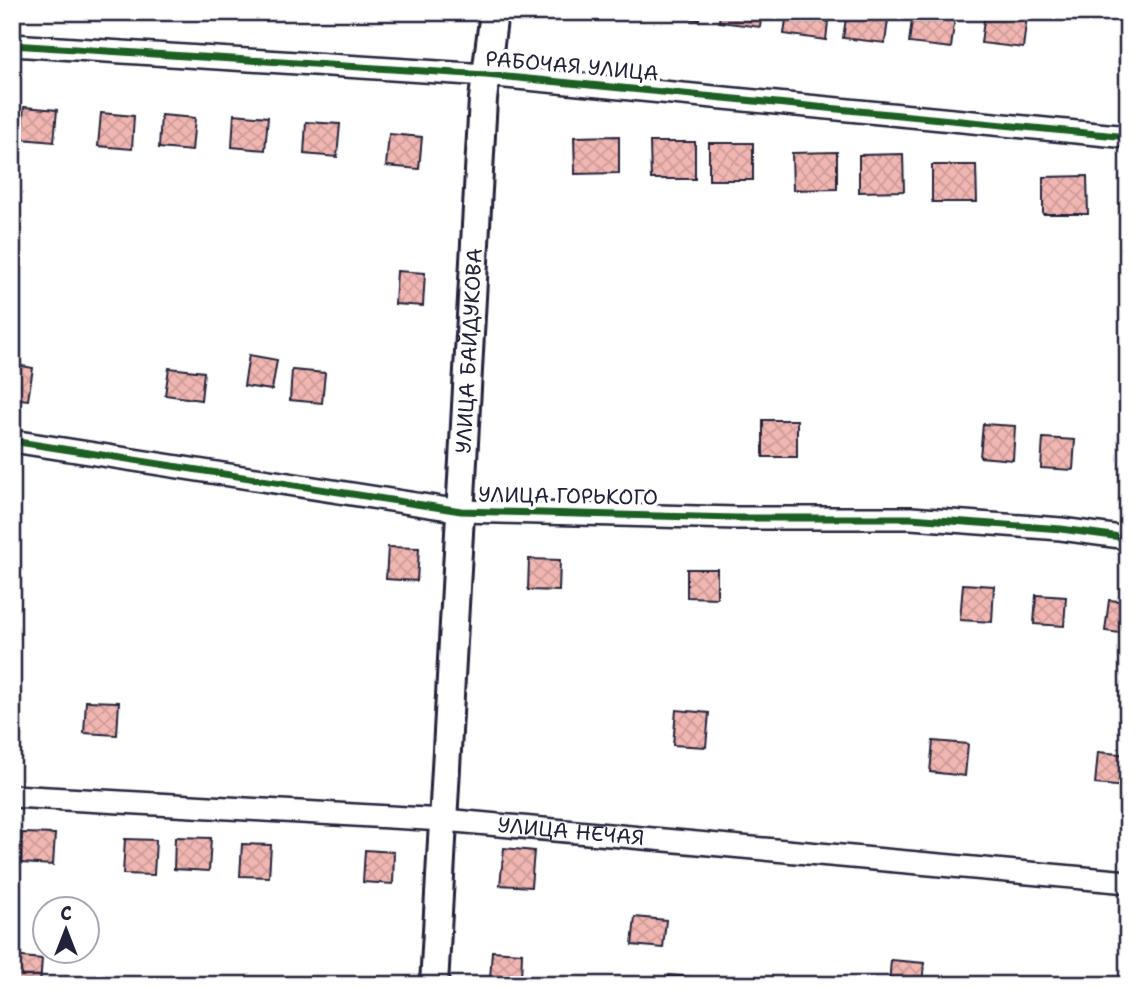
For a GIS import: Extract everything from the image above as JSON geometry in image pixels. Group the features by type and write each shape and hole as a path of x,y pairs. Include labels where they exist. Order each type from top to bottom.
{"street":[{"name":"УЛИЦА БАЙДУКОВА","path":"435,985 486,75 494,12"},
{"name":"РАБОЧАЯ УЛИЦА","path":"12,45 486,75 1128,137"},
{"name":"УЛИЦА ГОРЬКОГО","path":"12,441 460,511 736,518 911,518 1061,529 1128,538"},
{"name":"УЛИЦА НЕЧАЯ","path":"12,796 444,820 1128,882"}],"building":[{"path":"700,12 699,20 657,14"},
{"path":"720,12 762,12 760,27 719,22"},
{"path":"787,12 829,12 826,40 784,34"},
{"path":"847,12 889,12 885,43 843,38"},
{"path":"913,12 955,16 951,48 909,43"},
{"path":"985,12 1027,16 1023,48 981,43"},
{"path":"1123,30 1128,30 1128,63 1119,62"},
{"path":"24,107 57,110 54,142 21,139"},
{"path":"101,113 134,116 132,149 98,146"},
{"path":"234,114 268,117 265,150 232,147"},
{"path":"161,115 195,118 192,151 159,148"},
{"path":"306,122 340,124 337,157 304,154"},
{"path":"389,134 422,137 419,169 386,166"},
{"path":"619,136 619,173 575,174 574,137"},
{"path":"650,142 695,142 695,179 651,179"},
{"path":"709,143 753,143 753,180 709,180"},
{"path":"837,152 837,189 793,190 792,153"},
{"path":"903,154 904,191 859,192 859,155"},
{"path":"932,165 976,165 977,202 932,202"},
{"path":"1087,176 1088,214 1043,214 1043,177"},
{"path":"397,271 425,273 423,306 395,304"},
{"path":"249,355 277,360 272,390 244,386"},
{"path":"12,364 33,368 28,400 12,398"},
{"path":"169,368 204,372 201,400 165,395"},
{"path":"292,370 325,373 322,403 290,400"},
{"path":"763,420 797,420 797,457 763,457"},
{"path":"983,424 1015,426 1013,460 980,457"},
{"path":"1043,438 1075,440 1073,470 1041,468"},
{"path":"388,547 419,548 417,581 386,579"},
{"path":"529,559 560,560 559,591 528,590"},
{"path":"687,569 717,569 717,598 687,597"},
{"path":"963,584 994,586 992,622 960,620"},
{"path":"1036,595 1066,597 1064,626 1034,624"},
{"path":"1109,600 1128,602 1128,634 1105,631"},
{"path":"86,701 119,702 117,735 84,733"},
{"path":"676,710 709,713 706,747 673,745"},
{"path":"933,741 968,744 965,776 930,772"},
{"path":"1098,752 1128,755 1126,787 1095,784"},
{"path":"22,833 55,834 53,865 21,863"},
{"path":"175,837 211,838 209,871 174,869"},
{"path":"125,839 156,840 154,875 123,874"},
{"path":"242,844 271,845 269,877 240,876"},
{"path":"504,848 534,851 531,887 500,885"},
{"path":"365,850 394,852 393,884 363,882"},
{"path":"635,917 666,920 663,948 632,945"},
{"path":"492,951 522,953 521,981 490,979"},
{"path":"12,956 32,958 32,965 42,965 40,985 12,985"},
{"path":"891,960 924,963 922,985 889,985"},
{"path":"669,975 700,978 699,985 668,985"}],"cycle path":[{"path":"12,45 486,75 1128,137"},
{"path":"12,441 461,511 736,518 911,518 1061,529 1128,538"}]}
